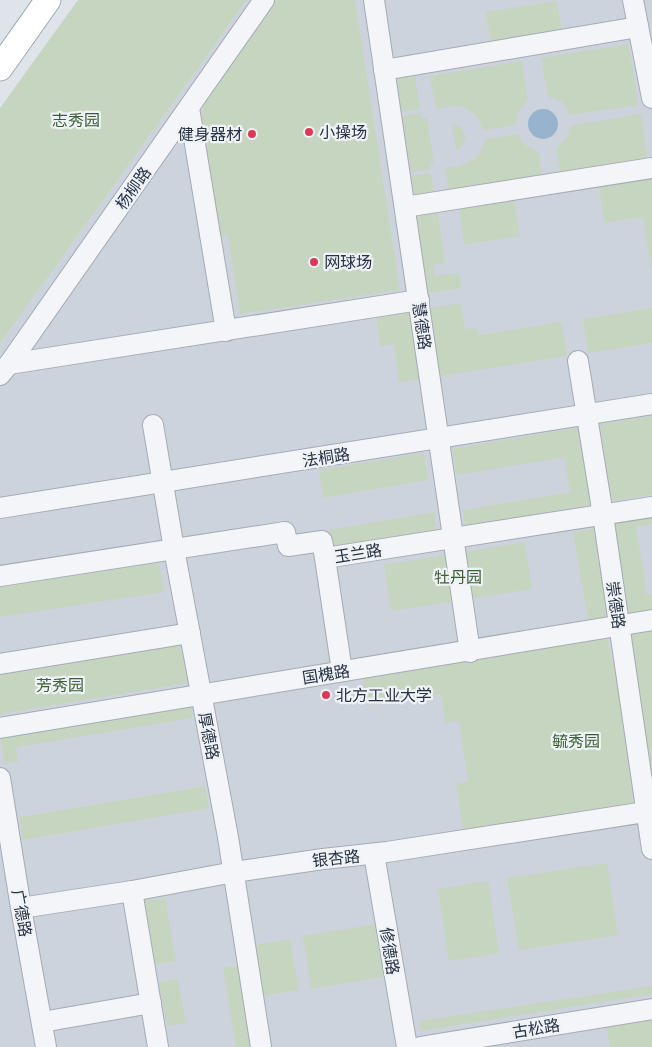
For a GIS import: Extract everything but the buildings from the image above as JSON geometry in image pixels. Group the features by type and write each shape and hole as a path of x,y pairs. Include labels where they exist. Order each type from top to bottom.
{"main road":[{"path":"0,68 48,0"}],"street":[{"name":"杨柳路","path":"5,370 264,0"},
{"name":"慧德路","path":"374,0 470,652"},
{"path":"633,0 652,98"},
{"path":"384,70 638,27"},
{"path":"189,108 226,330"},
{"path":"405,207 652,168"},
{"path":"5,370 226,330 419,300"},
{"name":"崇德路","path":"578,361 650,812 652,849"},
{"name":"法桐路","path":"0,508 652,404"},
{"name":"厚德路","path":"153,425 234,872 261,1047"},
{"name":"玉兰路","path":"0,576 285,532 288,546 322,541 325,558 652,507"},
{"path":"325,558 342,671"},
{"name":"国槐路","path":"0,728 342,671 470,652 652,620"},
{"path":"0,664 190,633"},
{"name":"广德路","path":"0,778 46,1047"},
{"name":"银杏路","path":"21,908 132,891 234,872 323,859 374,854 650,812"},
{"name":"修德路","path":"374,854 407,1047"},
{"path":"132,891 158,1047"},
{"path":"42,1022 150,1004"},
{"name":"古松路","path":"420,1047 652,1009"}],"shaded area":[{"name":"北方工业大学","path":"247,0 652,0 652,1047 0,1047 0,344"}],"green space":[{"name":"志秀园","path":"78,0 247,0 0,344 0,108"},
{"path":"276,0 355,0 400,290 240,314 228,235 220,236 200,117 205,103 251,33"},
{"path":"557,1 562,31 491,42 486,12"},
{"path":"629,44 638,105 569,115 562,102 548,97 541,58"},
{"path":"522,61 528,100 519,110 516,125 483,130 475,115 465,108 436,109 430,76"},
{"path":"415,76 420,109 400,112 395,79"},
{"path":"421,113 422,118 427,118 434,163 430,164 431,169 411,172 402,116"},
{"path":"641,114 648,162 561,176 556,148 567,138 570,126"},
{"path":"452,125 461,127 466,137 463,145 456,150"},
{"path":"518,134 525,145 538,151 543,179 450,194 445,168 471,161 480,153 485,139"},
{"path":"431,173 435,197 415,200 411,176"},
{"path":"652,176 652,274 643,217 604,223 599,185"},
{"path":"514,197 520,236 464,245 459,206"},
{"path":"437,207 445,263 433,265 435,276 459,273 462,288 428,293 415,210"},
{"path":"461,303 465,329 477,328 479,335 562,322 567,356 440,376 430,308"},
{"path":"652,308 652,343 588,353 583,319"},
{"path":"413,310 423,379 399,382 394,344 380,346 376,315"},
{"path":"652,416 652,495 612,501 600,424"},
{"path":"581,427 594,504 465,526 463,510 570,492 564,457 457,475 452,449"},
{"path":"424,453 428,480 323,498 319,470"},
{"path":"434,512 437,530 332,547 329,530"},
{"path":"652,513 652,524 636,527 647,595 652,595 652,611 628,615 612,520"},
{"path":"596,528 612,621 589,625 573,532"},
{"name":"牡丹园","path":"525,542 532,589 391,611 384,565"},
{"path":"159,562 164,592 0,617 0,587"},
{"name":"毓秀园","path":"652,628 652,802 463,830 456,784 468,781 459,721 445,723 441,694 367,705 362,676 607,635 612,662 636,659 631,632"},
{"name":"芳秀园","path":"182,645 188,683 0,714 0,675"},
{"path":"191,704 193,718 16,747 18,762 4,764 0,735"},
{"path":"205,786 209,808 23,840 19,817"},
{"path":"607,863 618,935 519,950 507,878"},
{"path":"488,881 499,953 449,961 438,889"},
{"path":"165,898 176,961 155,964 144,901"},
{"path":"377,924 386,976 311,989 303,936"},
{"path":"290,939 299,990 262,996 254,945"},
{"path":"242,965 255,1047 236,1047 223,968"},
{"path":"178,979 186,1023 167,1026 159,982"},
{"path":"652,986 652,994 420,1031 419,1021"},
{"path":"652,1017 652,1047 610,1047 606,1024"}],"water":[{"path":"543,109 549,110 557,118 557,130 549,138 543,139 537,138 529,130 528,124 529,118 537,110"}],"place":[{"name":"小操场","path":"309,132"},
{"name":"健身器材","path":"252,134"},
{"name":"网球场","path":"314,262"},
{"name":"北方工业大学","path":"326,695"}]}
